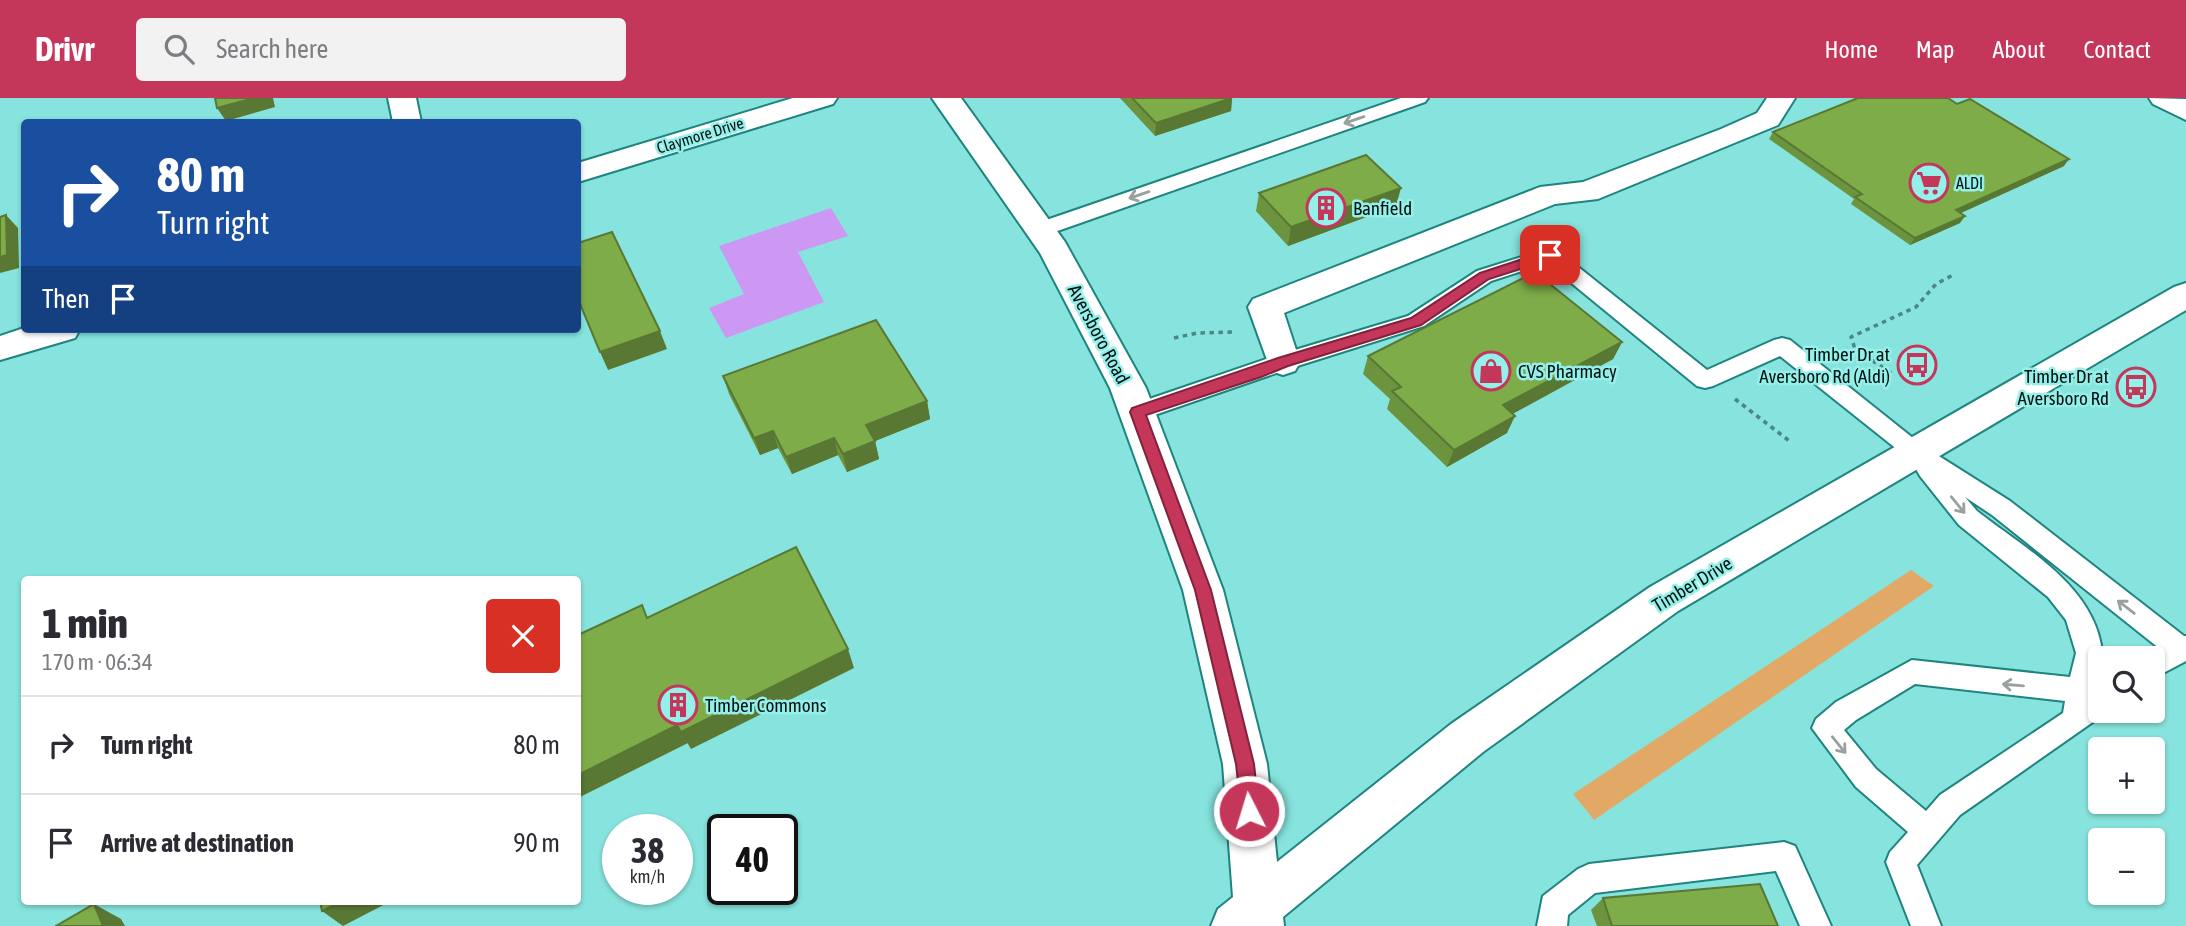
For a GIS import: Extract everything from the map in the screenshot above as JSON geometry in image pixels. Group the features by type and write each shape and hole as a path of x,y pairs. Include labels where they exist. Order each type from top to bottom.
{"street":[{"path":"402,98 406,119"},
{"name":"Claymore Drive","path":"581,172 823,98"},
{"name":"Aversboro Road","path":"946,98 1054,250 1128,388 1137,412 1203,590 1245,764 1251,920"},
{"path":"1283,362 1265,307 1551,194 1587,192 1706,145 1768,119 1782,98"},
{"path":"2163,98 2186,111"},
{"name":"Timber Drive","path":"1251,920 1467,738 1664,599 2186,295"},
{"path":"0,348 50,333"}],"lane":[{"path":"1039,230 1419,98"},
{"path":"1137,412 1283,362 1416,321 1484,276 1550,255 1705,380 1782,346 1915,452 1995,503 2183,648 2165,659"},
{"path":"1915,452 1968,518 2057,589 2078,615 2088,650"},
{"path":"1928,831 1866,778 1826,728 1846,711 1912,672 2088,696"},
{"path":"1926,926 1901,862 1950,805 2075,720 2088,700"},
{"path":"1552,926 1554,907 1589,879 1784,856 1816,926"}],"path":[{"path":"1891,373 1855,349 1851,337 1916,307 1936,284 1953,275"},
{"path":"1174,338 1197,333 1241,331"},
{"path":"1729,394 1792,443"}],"shaded area":[{"path":"831,208 848,236 798,252 824,302 726,338 709,308 744,294 719,246"},
{"path":"1911,570 1934,586 1594,820 1573,794"}],"building":[{"path":"215,98 254,98 217,108"},
{"path":"1132,98 1232,98 1156,123"},
{"name":"ALDI","path":"1858,98 1948,98 1957,104 1970,99 2069,159 1956,210 1965,216 1915,238 1855,197 1862,194 1773,132"},
{"path":"1366,155 1401,188 1291,227 1259,193"},
{"path":"6,215 7,255 0,257 0,217"},
{"path":"612,232 660,331 600,352 581,306 581,242"},
{"path":"1535,272 1622,342 1503,405 1515,416 1454,450 1392,391 1401,387 1368,356"},
{"path":"876,320 927,401 866,425 875,441 843,454 834,438 786,457 773,431 754,438 723,376"},
{"name":"Timber Commons","path":"796,547 848,649 681,732 677,725 581,773 581,634 642,605 647,618"},
{"path":"1760,884 1778,926 1612,926 1603,898"},
{"path":"94,905 103,926 56,926"},
{"path":"321,905 334,905 322,911"}],"place":[{"name":"ALDI","path":"1929,183"},
{"name":"Banfield","path":"1326,208"},
{"name":"Timber Dr at Aversboro Rd (Aldi)","path":"1917,365"},
{"name":"CVS Pharmacy","path":"1491,371"},
{"name":"Timber Dr at Aversboro Rd","path":"2136,387"},
{"name":"Timber Commons","path":"678,705"}],"route":[{"path":"1249,811 1245,764 1203,590 1137,412 1283,362 1416,321 1484,276 1550,255"}]}
